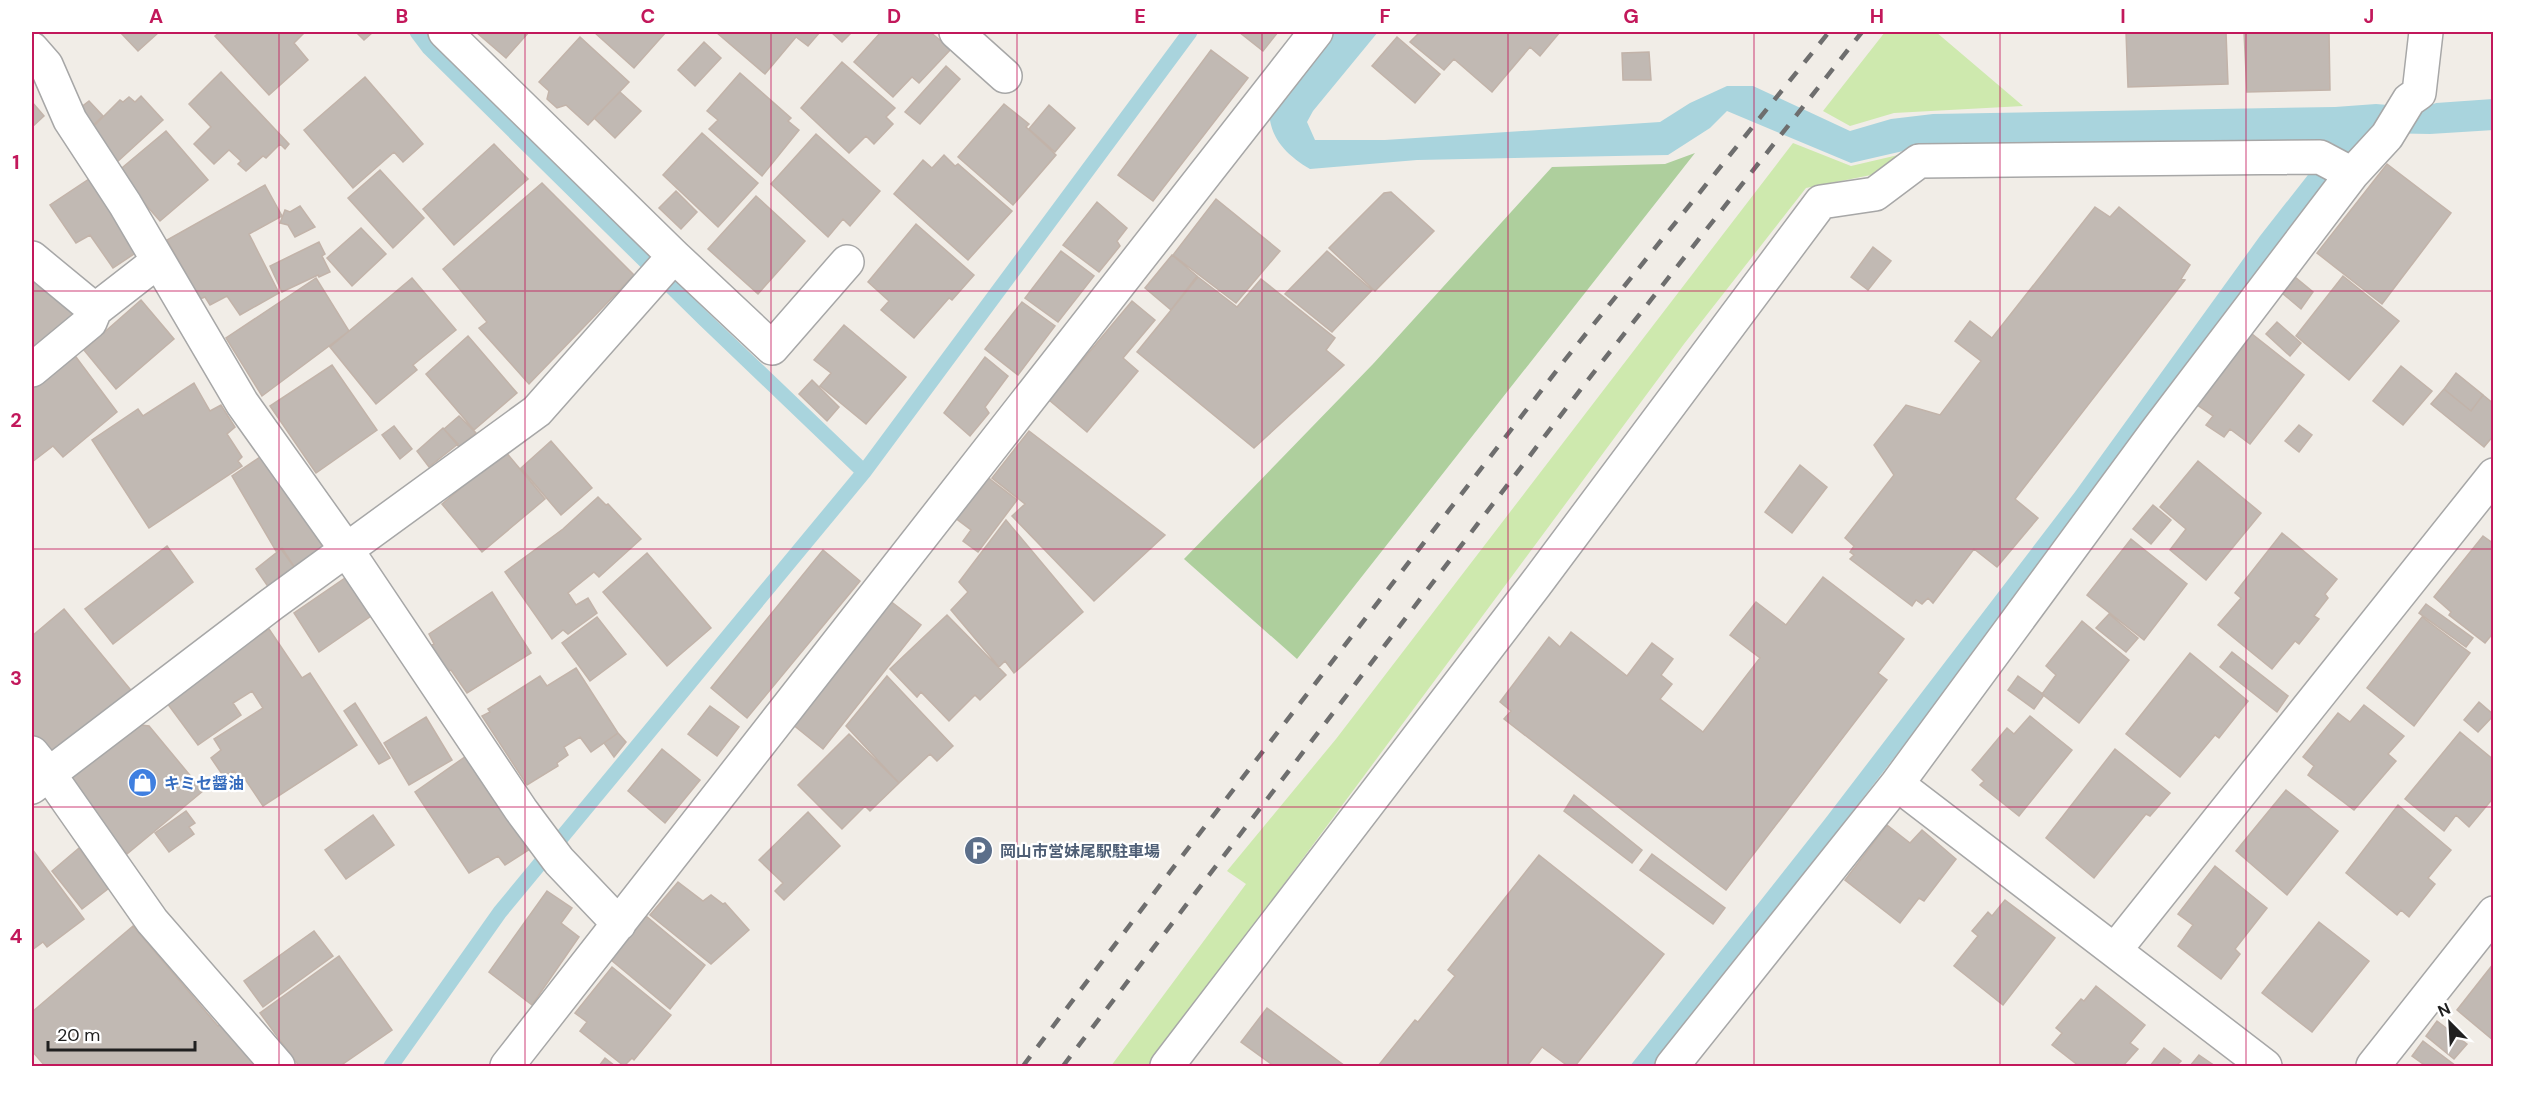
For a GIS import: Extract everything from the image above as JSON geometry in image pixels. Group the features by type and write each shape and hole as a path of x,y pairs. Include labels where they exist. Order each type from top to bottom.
{"street":[{"path":"445,32 663,268 772,348 847,262"},
{"path":"956,32 1005,76"},
{"path":"507,1066 1316,32"},
{"path":"1672,1066 1897,784 2163,423 2339,167 2387,136 2409,100 2419,93 2426,32"},
{"path":"32,50 46,65 70,120 125,204 242,403 346,549 521,810 552,851 619,924"},
{"path":"1167,1066 1528,594 1821,202 1875,194 1919,161 2339,167"},
{"path":"32,258 95,310"},
{"path":"32,369 90,322 95,310 158,261"},
{"path":"278,1066 152,921 37,771 537,411 663,268"},
{"path":"2115,950 2493,475"},
{"path":"1897,784 2265,1066"},
{"path":"2373,1066 2493,913"}],"green space":[{"path":"1885,32 1936,32 2023,106 1894,113 1850,126 1823,111"},
{"path":"1793,143 1851,166 1911,152 1881,173 1806,188 1684,344 1149,1066 1111,1066 1246,884 1227,871 1336,739"},
{"path":"1695,153 1297,659 1184,559 1373,364 1552,167 1665,164"}],"water":[{"path":"1334,32 1378,32 1313,111 1307,122 1315,140 1385,140 1660,122 1690,103 1727,86 1753,86 1850,131 1891,119 1933,114 2335,107 2376,104 2423,108 2436,103 2493,99 2494,130 2430,134 2377,133 1839,829 1754,944 1655,1066 1630,1066 1825,819 2075,492 2260,236 2333,143 2127,141 1925,146 1851,163 1727,111 1710,128 1668,155 1417,160 1310,169 1287,152 1276,138 1269,111"}],"building":[{"path":"120,32 159,32 138,51"},
{"path":"220,32 305,32 294,43 308,60 269,95 215,36"},
{"path":"356,32 373,32 364,40"},
{"path":"476,32 529,32 506,58"},
{"path":"594,32 666,32 634,68"},
{"path":"716,32 820,32 808,46 796,37 765,74"},
{"path":"852,32 842,42 832,33"},
{"path":"881,32 930,32 951,49 919,83 912,77 893,97 854,62"},
{"path":"1239,32 1278,32 1263,51"},
{"path":"1420,32 1560,32 1540,56 1530,47 1492,92 1454,59 1444,70 1410,42"},
{"path":"2126,32 2226,32 2228,84 2128,87"},
{"path":"2244,32 2329,32 2330,90 2247,92"},
{"path":"580,37 629,82 588,125 566,105 557,108 547,99 549,91 539,82"},
{"path":"1397,37 1440,74 1415,103 1372,66"},
{"path":"704,42 721,58 695,86 678,70"},
{"path":"1211,50 1248,78 1153,201 1118,175"},
{"path":"1649,52 1651,80 1623,80 1622,53"},
{"path":"842,62 895,108 886,117 893,124 874,144 866,136 849,153 801,108"},
{"path":"946,66 960,79 920,124 905,112"},
{"path":"221,72 289,144 285,149 280,144 266,158 263,156 246,171 238,164 241,161 229,150 214,164 194,144 211,127 189,104"},
{"path":"740,73 791,118 788,121 799,130 762,176 709,129 718,120 707,111"},
{"path":"365,77 423,144 403,162 394,152 353,188 304,130"},
{"path":"620,92 641,111 615,138 594,118"},
{"path":"141,96 163,120 116,163 88,132 120,100 123,102 129,97 135,102"},
{"path":"89,101 103,116 90,128 76,111"},
{"path":"32,102 44,116 32,127"},
{"path":"1004,104 1029,124 1026,127 1056,155 1013,205 958,157"},
{"path":"1049,105 1075,128 1055,152 1029,129"},
{"path":"166,131 208,180 160,221 117,172"},
{"path":"702,133 758,183 718,227 663,175"},
{"path":"816,134 880,191 850,226 843,219 828,237 771,184"},
{"path":"494,144 528,179 454,245 423,209"},
{"path":"944,155 955,166 958,164 1012,211 968,260 894,194 923,160 932,168"},
{"path":"2387,164 2451,213 2382,304 2317,253"},
{"path":"380,170 424,218 393,248 348,198"},
{"path":"89,179 137,252 113,268 90,235 76,243 50,205"},
{"path":"542,183 634,275 529,384 479,328 487,322 443,269"},
{"path":"265,185 282,216 249,234 279,293 240,315 227,296 210,305 205,297 200,299 167,240"},
{"path":"676,191 697,212 681,229 659,208"},
{"path":"1391,192 1434,231 1375,291 1329,248 1384,193"},
{"path":"756,196 805,241 758,294 708,249"},
{"path":"1216,199 1280,251 1236,303 1173,255"},
{"path":"1097,202 1127,228 1117,241 1120,246 1099,272 1063,245"},
{"path":"300,206 315,227 295,237 288,225 280,223 285,210 290,212"},
{"path":"2095,207 2110,217 2119,207 2190,265 2181,279 2185,280 2015,499 2038,518 1997,567 1974,549 1933,603 1928,598 1922,604 1916,600 1912,606 1850,559 1854,555 1850,552 1854,546 1845,538 1894,475 1874,445 1906,405 1940,415 1981,361 1955,341 1970,321 1992,338"},
{"path":"916,224 974,275 952,300 949,298 914,338 881,310 889,301 868,282"},
{"path":"361,228 386,254 352,286 327,258"},
{"path":"319,242 325,254 322,256 330,272 319,277 318,275 282,292 270,266"},
{"path":"1873,247 1891,261 1868,290 1851,277"},
{"path":"1061,251 1094,276 1058,322 1025,298"},
{"path":"1327,251 1372,290 1332,332 1285,294"},
{"path":"1172,255 1197,276 1171,310 1145,288"},
{"path":"32,276 72,310 77,317 32,353"},
{"path":"2343,276 2399,321 2349,380 2296,336"},
{"path":"1198,277 1237,307 1261,279 1335,338 1326,350 1344,365 1254,448 1137,352"},
{"path":"2295,277 2313,292 2301,309 2282,293"},
{"path":"316,278 349,331 262,396 226,338"},
{"path":"412,278 456,330 413,365 417,370 376,404 330,347"},
{"path":"141,300 174,339 116,389 84,350"},
{"path":"1132,301 1155,320 1123,358 1138,371 1087,432 1049,400"},
{"path":"1022,302 1055,326 1018,375 985,349"},
{"path":"2277,322 2301,343 2290,356 2266,334"},
{"path":"844,325 906,377 866,424 820,386 831,373 814,360"},
{"path":"2247,330 2304,375 2250,444 2230,429 2224,437 2206,425 2213,416 2193,402"},
{"path":"468,336 517,393 474,430 426,374"},
{"path":"73,353 117,412 63,457 53,446 32,462 32,387"},
{"path":"985,357 1008,376 985,407 989,413 970,436 944,413"},
{"path":"332,365 377,430 316,473 270,406"},
{"path":"2401,366 2432,391 2403,425 2373,401"},
{"path":"2456,373 2483,395 2471,411 2444,389"},
{"path":"812,380 839,407 827,421 799,394"},
{"path":"194,383 210,411 221,405 235,427 227,434 242,457 238,461 242,466 149,528 92,440 138,409 143,416"},
{"path":"2444,389 2471,411 2483,395 2494,404 2494,435 2484,447 2431,404"},
{"path":"459,416 476,433 459,447 444,429"},
{"path":"2299,425 2312,435 2299,452 2285,441"},
{"path":"394,426 412,449 400,459 382,435"},
{"path":"443,428 458,444 429,467 417,451"},
{"path":"1029,431 1165,535 1094,601 1012,516 1025,504 992,478"},
{"path":"551,441 592,488 561,515 521,468"},
{"path":"505,451 545,499 482,552 442,504"},
{"path":"263,455 326,551 297,571 282,548 276,551 232,476"},
{"path":"2198,461 2261,513 2206,580 2170,550 2186,529 2160,507"},
{"path":"1800,465 1827,487 1792,533 1765,512"},
{"path":"986,476 1017,500 978,552 963,541 971,530 954,517"},
{"path":"598,497 606,505 608,504 641,539 599,577 594,572 568,593 576,605 588,598 597,613 568,634 563,630 552,639 505,572 563,529"},
{"path":"2153,505 2171,520 2151,544 2133,529"},
{"path":"1006,520 1083,612 1014,673 1005,661 999,667 951,610 968,592 959,582"},
{"path":"2282,533 2337,579 2325,594 2328,598 2314,616 2319,619 2299,644 2295,641 2272,669 2218,625 2241,598 2235,593"},
{"path":"2483,536 2494,544 2494,632 2485,643 2449,615 2451,612 2434,597"},
{"path":"2131,539 2187,584 2144,640 2087,595"},
{"path":"167,546 193,582 113,644 85,609"},
{"path":"281,549 297,571 271,591 256,569"},
{"path":"823,550 860,581 747,718 711,688"},
{"path":"647,553 711,628 667,666 603,592"},
{"path":"1823,577 1904,639 1878,673 1887,680 1726,890 1504,719 1511,711 1500,702 1549,637 1560,647 1571,632 1627,676 1652,643 1673,659 1661,675 1672,684 1660,699 1703,732 1760,658 1730,635 1756,602 1786,625"},
{"path":"345,578 371,616 319,652 294,613"},
{"path":"492,592 531,653 467,693 451,670 448,672 430,646 434,644 429,634"},
{"path":"889,600 921,625 823,749 792,724"},
{"path":"2426,604 2473,638 2466,647 2419,613"},
{"path":"64,609 134,694 52,761 32,736 32,636"},
{"path":"2109,614 2138,638 2126,652 2096,628"},
{"path":"947,615 1006,675 980,700 975,695 949,721 921,692 917,697 890,669"},
{"path":"597,617 626,654 590,681 562,643"},
{"path":"2422,617 2470,653 2414,726 2367,688"},
{"path":"2082,621 2129,660 2079,723 2042,694 2056,675 2046,666"},
{"path":"269,629 302,678 310,673 357,745 263,806 245,779 242,781 234,771 224,777 211,758 221,750 214,739 263,708 252,691 233,703 241,715 198,745 164,699"},
{"path":"2232,652 2288,696 2277,712 2220,667"},
{"path":"2190,653 2248,701 2219,738 2215,735 2180,777 2126,734"},
{"path":"576,668 618,733 591,752 580,737 564,747 568,755 557,763 558,766 527,785 482,716 490,712 488,709 540,676 547,686"},
{"path":"887,676 953,746 937,761 930,754 899,783 846,726"},
{"path":"2018,676 2044,695 2034,709 2008,690"},
{"path":"2479,702 2494,715 2478,732 2464,720"},
{"path":"355,703 390,758 379,764 344,711"},
{"path":"2364,705 2404,736 2388,754 2396,761 2354,810 2308,775 2314,766 2303,757 2338,713 2350,722"},
{"path":"710,706 739,727 717,756 688,734"},
{"path":"2030,716 2072,750 2019,816 1980,785 1984,781 1972,770 2007,728 2014,734"},
{"path":"426,717 452,760 409,785 384,743"},
{"path":"133,724 149,726 203,791 127,854 66,780"},
{"path":"2460,732 2494,760 2494,797 2469,827 2456,815 2444,831 2405,799"},
{"path":"618,733 626,742 614,757 604,743"},
{"path":"849,734 899,783 870,811 865,806 842,829 798,785"},
{"path":"662,749 700,780 665,823 628,791"},
{"path":"2115,749 2170,793 2150,816 2146,814 2094,878 2046,838"},
{"path":"469,754 530,849 505,865 498,856 469,873 415,792"},
{"path":"2286,790 2338,831 2287,895 2236,851"},
{"path":"1574,795 1642,850 1632,863 1564,811"},
{"path":"2398,805 2451,850 2428,878 2435,884 2409,917 2401,910 2397,915 2346,873"},
{"path":"186,811 195,823 189,827 194,834 169,852 155,833"},
{"path":"808,812 840,846 784,900 775,891 783,883 759,860"},
{"path":"373,815 394,845 346,879 325,850"},
{"path":"1887,825 1910,843 1922,830 1956,859 1924,901 1919,898 1900,923 1845,880"},
{"path":"79,848 109,888 82,909 52,871"},
{"path":"32,849 84,919 47,947 43,942 32,950"},
{"path":"1652,854 1725,908 1713,924 1640,870"},
{"path":"1539,855 1664,954 1575,1066 1568,1066 1542,1047 1527,1066 1378,1066 1455,976 1448,970"},
{"path":"2215,866 2267,908 2235,949 2240,954 2221,979 2178,946 2193,925 2178,914"},
{"path":"678,882 703,901 711,895 723,904 725,903 749,930 711,964 650,915"},
{"path":"547,891 572,908 561,923 579,937 532,1005 489,972"},
{"path":"2005,900 2055,938 2003,1005 1954,966 1978,936 1972,931 1988,912 1992,916"},
{"path":"646,916 705,965 670,1009 611,960"},
{"path":"2319,922 2369,961 2312,1032 2262,993"},
{"path":"133,926 218,1026 222,1023 259,1066 45,1066 32,1051 32,1012"},
{"path":"314,931 333,956 263,1007 244,981"},
{"path":"339,956 392,1030 340,1066 299,1066 260,1013"},
{"path":"2494,963 2494,1041 2457,1010"},
{"path":"612,967 671,1015 634,1060 632,1058 624,1066 580,1031 587,1022 575,1013"},
{"path":"2096,986 2145,1025 2130,1043 2138,1049 2123,1066 2116,1064 2114,1066 2079,1066 2052,1045 2062,1033 2056,1028 2081,999 2084,1001"},
{"path":"1267,1008 1345,1066 1274,1066 1241,1042"},
{"path":"2437,1021 2467,1044 2454,1059 2426,1036"},
{"path":"2423,1041 2456,1066 2426,1066 2412,1056"},
{"path":"2164,1048 2181,1061 2176,1066 2150,1066"},
{"path":"2199,1055 2215,1066 2190,1066"},
{"path":"605,1058 615,1066 599,1066"}],"waterway":[{"path":"417,32 429,48 704,319 864,472"},
{"path":"391,1066 500,912 864,472 1190,32"}],"railway":[{"path":"1023,1066 1564,361 1829,32"},
{"path":"1063,1066 1587,381 1862,32"}],"place":[{"name":"キミセ醤油","path":"143,783"},
{"name":"岡山市営妹尾駅駐車場","path":"979,851"}]}
